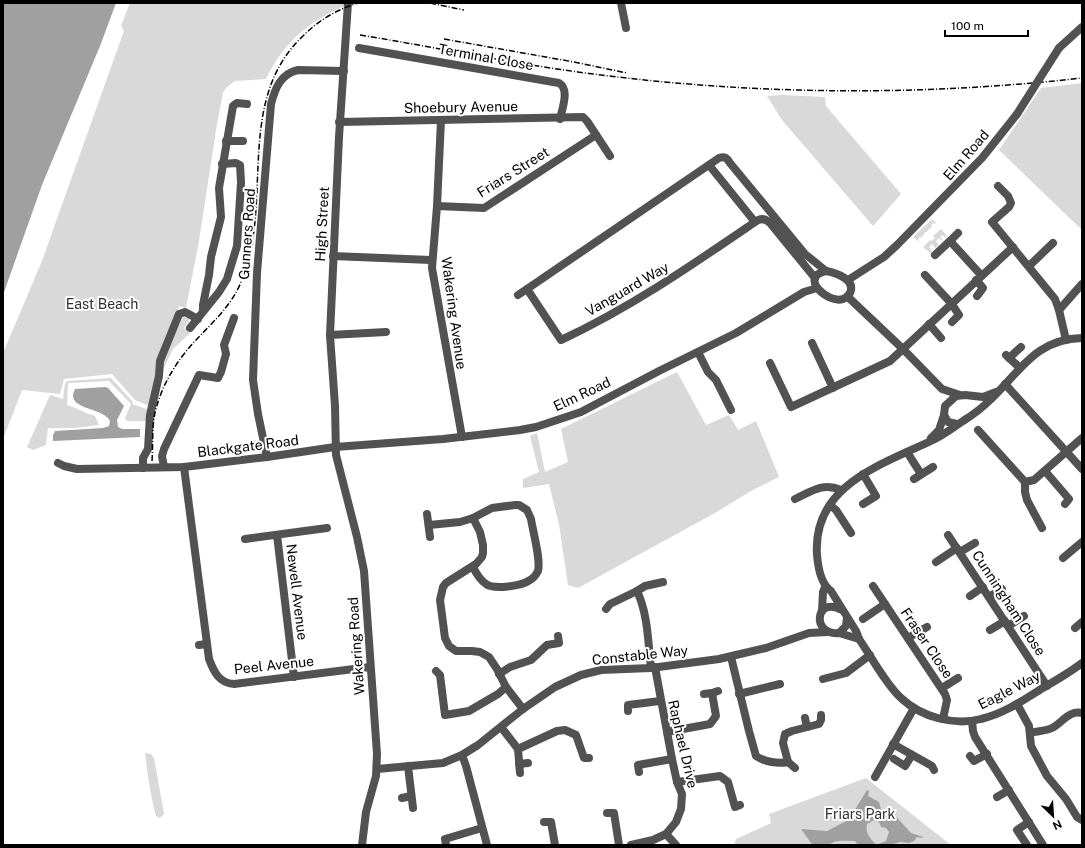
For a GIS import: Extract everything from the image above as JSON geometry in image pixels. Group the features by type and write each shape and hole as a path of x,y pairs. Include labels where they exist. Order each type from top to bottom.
{"street":[{"name":"High Street","path":"335,447 335,406 330,335 340,122 348,3"},
{"path":"621,3 626,28"},
{"name":"Elm Road","path":"848,280 892,250 982,158 1017,114 1059,48 1082,27"},
{"name":"Terminal Close","path":"360,48 371,46 562,84 565,91 560,119"},
{"name":"Gunners Road","path":"267,457 252,380 257,273 271,104 278,83 282,78 291,72 298,70 344,71"},
{"path":"203,310 211,257 222,217 219,188 232,106 237,103 247,104"},
{"name":"Shoebury Avenue","path":"340,122 560,119 582,117 587,121 596,135"},
{"name":"Wakering Avenue","path":"441,120 437,206 431,260 462,437"},
{"path":"596,135 610,156"},
{"name":"Friars Street","path":"437,206 484,208 596,135"},
{"path":"226,141 243,141"},
{"path":"518,295 719,158 723,157 726,158 780,229 815,278 817,288 823,294 837,300 848,297 852,289 848,280 826,271 805,254 780,229 768,221 761,219 755,222 709,166"},
{"path":"190,328 219,292 227,279 237,246 241,182 240,165 236,163 222,164"},
{"path":"992,222 1011,204 1008,196 998,186"},
{"path":"986,215 1055,299 1060,310 1066,340"},
{"name":"Vanguard Way","path":"527,289 562,340 596,323 654,290 755,222"},
{"path":"935,255 958,233"},
{"path":"950,241 978,278 983,288 977,296"},
{"path":"1029,266 1053,243"},
{"path":"770,363 787,408 890,361 1013,247"},
{"path":"333,256 431,260"},
{"path":"815,278 820,273 826,271"},
{"path":"925,275 959,314 952,322"},
{"path":"1060,310 1082,284"},
{"name":"Elm Road","path":"335,447 462,437 520,430 536,427 571,416 736,333 804,292 817,288"},
{"path":"848,297 942,388 964,395 983,397 998,391"},
{"path":"143,468 143,458 148,449 150,415 159,376 160,361 178,314 185,312 198,319"},
{"path":"164,468 162,456 166,445 199,375 218,378 221,372 226,354 224,345 234,318"},
{"path":"929,324 941,338"},
{"path":"330,335 386,332"},
{"path":"859,639 839,633 828,632 821,625 823,592 825,587 818,565 817,549 820,525 830,505 841,490 862,474 935,439 957,424 989,401 1034,354 1040,350 1058,341 1082,338"},
{"path":"812,343 832,388"},
{"path":"1020,368 1008,356 1021,347"},
{"path":"698,352 708,372 716,380 731,405"},
{"path":"1005,384 1082,469"},
{"path":"923,444 939,430 944,415 945,406 942,388"},
{"path":"945,406 951,399 964,395"},
{"path":"964,395 974,404 974,412"},
{"path":"944,415 948,422 957,424"},
{"path":"978,430 1025,482 1024,492 1042,528"},
{"path":"1025,482 1034,480 1082,438"},
{"name":"Blackgate Road","path":"58,463 70,468 184,467 335,447"},
{"name":"Wakering Road","path":"335,447 364,571 377,754 377,769 364,820 362,845"},
{"path":"907,452 917,476 933,466"},
{"name":"Peel Avenue","path":"184,467 203,645 217,676 228,684 370,667"},
{"path":"1045,471 1069,499 1065,504"},
{"path":"862,474 880,494 863,504"},
{"path":"795,499 822,486 833,487 841,490"},
{"path":"429,526 460,522 473,518 492,508 515,505 524,507 531,519 539,565 537,573 530,581 522,584 499,587 486,584 479,578 473,567"},
{"path":"830,505 836,510 851,534"},
{"path":"427,514 430,537"},
{"path":"473,518 480,532 483,549 480,560 473,567 446,583 442,590 440,600 445,638 449,646 456,651 480,652 489,657 506,687 523,709"},
{"path":"245,539 326,528"},
{"name":"Newell Avenue","path":"276,535 294,676"},
{"name":"Cunningham Close","path":"948,535 1047,686"},
{"path":"936,562 975,542"},
{"path":"1063,558 1082,542"},
{"path":"606,608 610,604 645,586 663,582"},
{"name":"Fraser Close","path":"873,586 942,688 947,700 943,719"},
{"path":"825,587 831,591 847,618 846,626 839,633"},
{"path":"970,596 983,587"},
{"path":"989,597 1002,589"},
{"name":"Raphael Drive","path":"637,590 641,599 653,667 677,782 682,794 681,809 676,822 666,834"},
{"path":"863,618 883,601 889,593"},
{"path":"821,616 828,606 837,607 842,610"},
{"name":"Constable Way","path":"809,633 821,616"},
{"path":"990,630 1024,616"},
{"name":"Eagle Way","path":"847,618 892,689 901,699 929,716 943,719 972,721 998,714 1066,675 1082,663"},
{"path":"1075,628 1082,622"},
{"path":"908,638 928,627"},
{"name":"Constable Way","path":"377,769 443,762 462,755 478,745 523,709 555,687 581,675 605,670 653,667 731,657 781,644 809,633 828,632"},
{"path":"499,674 531,660 547,645 559,643"},
{"path":"823,679 846,672 870,655"},
{"path":"731,657 739,694 756,756 779,764 788,762"},
{"path":"436,671 440,675 446,719 465,712 498,694 506,687"},
{"path":"942,688 958,678"},
{"path":"739,694 780,684"},
{"path":"667,732 710,724 716,716 711,693"},
{"path":"628,704 660,701"},
{"path":"1017,704 1029,726 1031,746 1047,776 1066,799 1077,817 1082,820"},
{"path":"874,777 914,708"},
{"path":"1030,733 1049,729 1072,714 1082,713"},
{"path":"795,768 788,762 783,743 785,734 819,724 821,715"},
{"path":"805,718 807,727"},
{"path":"972,721 975,737 1043,845"},
{"path":"501,727 518,749 524,763 520,773"},
{"path":"518,749 557,731 565,730 576,735 583,758"},
{"path":"893,744 932,766 934,770"},
{"path":"970,756 974,762 987,754"},
{"path":"462,755 487,845"},
{"path":"894,759 905,766 912,755"},
{"path":"638,765 672,759"},
{"path":"408,766 413,808"},
{"path":"677,782 720,776 728,782 734,807"},
{"path":"997,798 1009,790"},
{"path":"402,798 411,796"},
{"path":"614,813 619,845"},
{"path":"551,821 555,845"},
{"path":"1027,845 1017,830 1029,822"},
{"path":"444,839 482,828"},
{"path":"631,845 654,840 666,834 676,845"}],"green space":[{"name":"East Beach","path":"130,3 344,3 344,6 319,19 298,35 281,54 266,79 235,81 223,92 199,241 186,308 179,306 157,359 157,375 149,406 135,400 112,374 64,379 60,394 22,390 3,439 3,353 42,261 124,31 121,26"},
{"path":"1082,83 1082,230 999,150 1041,88"},
{"path":"782,95 825,97 826,106 901,194 873,226 782,120 767,96"},
{"path":"932,219 936,223 933,223 931,226 932,227 925,232 922,238 920,237 918,241 913,237"},
{"path":"941,229 947,236 946,238 942,235 940,237 943,240 942,241 939,238 936,241 939,245 935,248 932,244 929,247 932,251 930,253 923,247 930,240 932,241 935,238 933,236"},
{"path":"185,316 190,319 184,328 190,333 173,349 164,368 162,366 179,319"},
{"path":"677,372 706,425 729,415 738,430 756,421 779,477 751,491 715,513 578,588 568,585 559,524 549,484 523,488 523,479 539,472 530,436 537,433 545,472 568,462 561,429"},
{"path":"111,378 133,402 132,404 149,410 147,421 127,421 125,418 131,404 109,381 68,383 67,405 95,416 99,425 75,428 48,428 46,445 33,450 27,447 50,395 63,399 65,384 67,381"},
{"path":"145,753 151,754 154,758 164,814 160,818 156,816 154,808 149,785"},
{"name":"Friars Park","path":"866,778 951,845 734,845 736,839 771,823 769,814"}],"shaded area":[{"path":"3,3 116,3 100,46 42,185 3,295"},
{"path":"108,388 124,406 117,420 118,427 122,429 140,429 140,437 53,441 55,431 103,428 109,426 110,421 106,416 80,405 75,401 73,396 75,389"},
{"path":"867,790 869,791 868,796 879,802 881,809 892,812 911,833 923,837 917,837 914,841 909,843 900,842 890,845 876,845 858,845 855,841 838,841 829,845 813,845 801,829 827,831 854,817 856,808","holes":["874,820 879,822 881,827 886,828 889,832 886,841 876,845 868,835 867,830 867,824"]}],"railway":[{"path":"152,461 154,418 156,407 164,386 175,366 189,348 228,305 242,280 251,249 255,217 262,120 269,89 283,61 304,35 329,16 343,8 358,3"},
{"path":"430,3 464,10"},
{"path":"360,35 571,71 661,82 721,86 842,91 902,90 962,88 1082,78"},
{"path":"444,39 627,73"}]}
